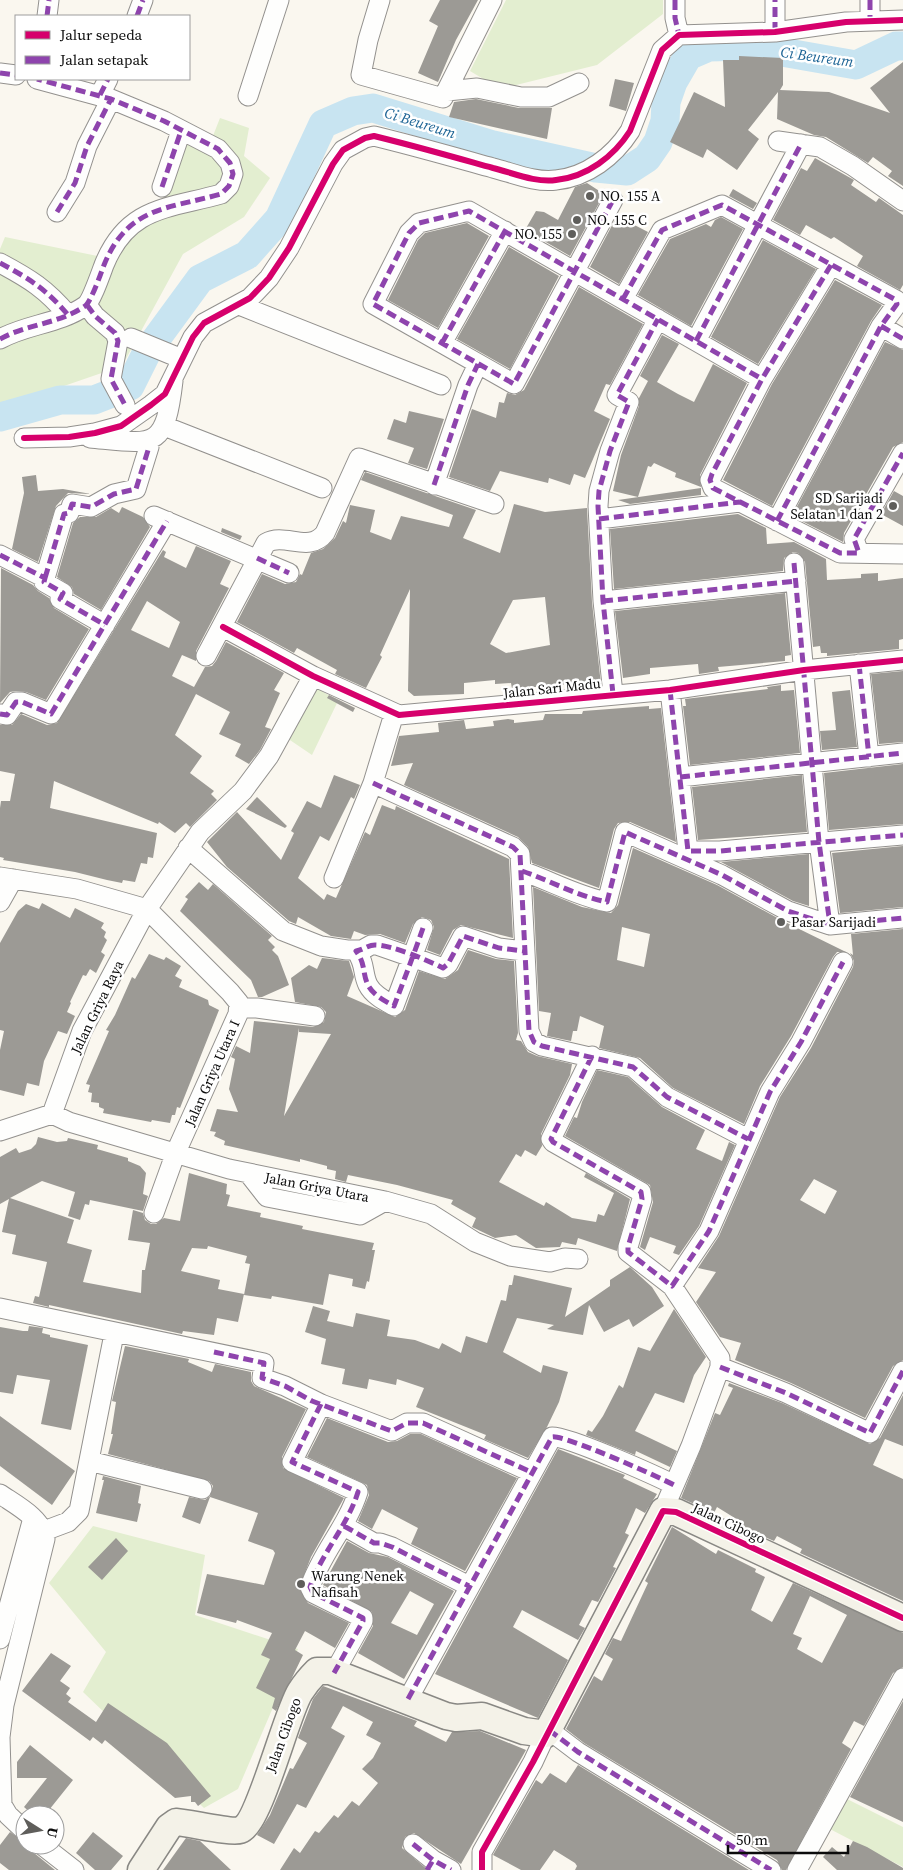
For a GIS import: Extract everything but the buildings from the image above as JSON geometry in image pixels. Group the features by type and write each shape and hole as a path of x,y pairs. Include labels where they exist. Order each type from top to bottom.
{"street":[{"path":"47,15 49,0"},
{"path":"137,15 143,0"},
{"path":"248,96 279,0"},
{"path":"380,0 368,40 361,75 443,98 492,0"},
{"path":"675,0 675,18 679,35"},
{"path":"775,0 775,32"},
{"path":"870,0 870,21"},
{"path":"24,438 69,436 143,441 154,439 164,426 170,408 178,358 204,323 250,298 274,271 289,248 333,164 343,150 358,140 374,136 548,181 558,180 582,173 607,158 623,142 630,131 662,50 679,35 775,32 846,22 903,20"},
{"path":"459,64 477,88"},
{"path":"0,73 15,75"},
{"path":"0,339 16,331 68,315 87,305 106,259 118,240 128,230 150,212 221,194 229,186 233,174 230,163 218,149 106,91 43,80"},
{"path":"447,91 477,88 521,97 549,97 579,83"},
{"path":"57,212 75,183 106,91"},
{"path":"162,187 181,131"},
{"path":"778,140 820,147 903,201"},
{"path":"696,341 801,144"},
{"path":"613,200 574,270 514,384 373,304 409,234 422,220 469,211 574,270 762,379"},
{"path":"623,299 662,230 722,205 896,300 893,309 881,326 777,521"},
{"path":"442,343 505,231"},
{"path":"0,263 30,279 50,294 68,315"},
{"path":"831,265 762,379 710,480 714,488 840,553 903,554"},
{"path":"238,304 441,385"},
{"path":"87,305 95,316 115,333 118,341 111,379 125,405"},
{"path":"613,694 603,601 599,491 629,402 617,395 658,319"},
{"path":"881,326 903,339"},
{"path":"131,338 178,358"},
{"path":"434,485 468,385 478,364"},
{"path":"69,436 121,426 136,418 165,394 173,381"},
{"path":"164,426 322,488"},
{"path":"105,625 60,599 63,593 44,582 64,514 69,513 72,504 90,507 114,494 136,489 149,447"},
{"path":"859,553 854,539 903,453"},
{"path":"206,656 266,544 272,540 310,543 319,541 325,533 359,458 494,504"},
{"path":"599,519 740,502"},
{"path":"0,714 7,715 16,702 22,702 51,714 68,682 105,625 160,518 289,573"},
{"path":"0,556 45,578"},
{"path":"603,601 795,572 819,842 826,912 830,925"},
{"name":"Jalan Sari Madu","path":"222,626 313,676 394,714 407,715 670,690 804,670 903,660"},
{"path":"859,664 869,757"},
{"name":"Jalan Griya Raya","path":"52,1114 82,1031 146,909 188,848 225,806 242,791 269,756 313,676"},
{"path":"670,690 688,851 720,851 903,834"},
{"path":"334,878 373,782 394,714"},
{"path":"680,777 903,753"},
{"path":"373,782 513,847 520,854 530,1037 542,1046 633,1066 667,1097 748,1139"},
{"path":"522,871 563,886 569,891 607,902 625,832 722,875 788,911 830,925 903,918"},
{"path":"188,848 283,931 322,946 356,951 378,945 446,967 463,936 499,948 524,952"},
{"path":"0,902 7,878 77,890 146,909"},
{"name":"Jalan Griya Utara I","path":"146,909 230,992 240,1008 176,1152 154,1213"},
{"path":"356,951 364,964 368,984 376,994 394,1006 423,928"},
{"path":"672,1286 709,1231 770,1092 801,1042 842,962"},
{"path":"240,1008 257,1008 315,1016"},
{"path":"479,1868 482,1852 533,1762 663,1511 720,1367 720,1358 711,1342 672,1286 628,1252 628,1246 642,1199 641,1192 553,1142 551,1139 592,1056"},
{"path":"0,1131 52,1114"},
{"name":"Jalan Griya Utara","path":"52,1114 68,1122 249,1174 385,1201 430,1214 475,1242 510,1256 550,1262 565,1258 578,1259"},
{"path":"0,1308 114,1334 264,1363 262,1378 285,1386 321,1404 392,1431 407,1424 423,1423 531,1472"},
{"path":"38,1524 68,1522 79,1511 114,1334"},
{"path":"720,1367 786,1393 870,1433 903,1370"},
{"path":"321,1404 292,1462 358,1492 344,1526 315,1572 310,1587 313,1594 363,1618 334,1673"},
{"path":"408,1699 549,1441 556,1436 597,1451 674,1485"},
{"path":"89,1461 202,1489"},
{"path":"0,1494 38,1524 43,1548 4,1705 0,1737 2,1805 15,1822"},
{"name":"Jalan Cibogo","path":"663,1511 676,1512 903,1618"},
{"path":"0,1639 38,1524"},
{"path":"344,1526 374,1543 392,1547 470,1586"},
{"name":"Jalan Cibogo","path":"141,1870 169,1827 176,1822 196,1823 230,1831 240,1830 246,1826 261,1797 299,1692 317,1671 334,1673 408,1699 446,1716 456,1718 482,1716 524,1731 548,1732"},
{"path":"797,1870 903,1678"},
{"path":"548,1732 771,1870"},
{"path":"413,1844 430,1865 451,1870"},
{"path":"55,1855 74,1870"}],"green space":[{"path":"506,0 663,0 663,14 597,65 500,89 470,71"},
{"path":"220,118 249,128 244,156 270,178 244,217 183,254 122,366 0,408 0,249 5,237 112,259 121,241 156,214 170,181 183,140 207,151"},
{"path":"312,685 338,701 312,755 284,736"},
{"path":"93,1526 205,1555 195,1615 298,1649 238,1789 204,1808 83,1692 106,1652 49,1583"},
{"path":"845,1798 903,1827 903,1867 828,1828"}],"waterway":[{"name":"Ci Beureum","path":"0,417 60,400 94,400 130,386 148,350 200,279 247,255 279,219 323,124 353,111 373,108 493,145 596,168 627,171 647,158 658,142 665,121 666,102 673,82 688,56 709,47 748,46 856,65 896,46 903,46"}],"marked path":[{"path":"47,15 49,0"},
{"path":"137,15 143,0"},
{"path":"675,0 675,18 679,35"},
{"path":"775,0 775,32"},
{"path":"870,0 870,21"},
{"path":"0,73 15,75"},
{"path":"0,339 21,330 65,317 85,306 93,293 114,246 125,231 152,213 221,194 229,186 233,174 230,163 218,149 164,121 111,99 41,80"},
{"path":"100,95 108,80"},
{"path":"57,212 75,183 87,146 111,99"},
{"path":"162,187 181,131"},
{"path":"696,341 801,144"},
{"path":"613,200 514,384 373,304 409,233 419,223 469,211 762,379"},
{"path":"623,299 662,230 722,205 896,300 897,304 881,326 777,521"},
{"path":"442,343 505,231"},
{"path":"0,263 37,285 68,315"},
{"path":"831,265 762,379 712,474 710,480 713,488 840,553 859,553 854,539 903,453"},
{"path":"87,305 95,316 115,333 118,341 111,379 125,405"},
{"path":"613,694 603,601 598,506 599,491 610,451 629,402 617,395 658,319"},
{"path":"881,326 903,339"},
{"path":"434,485 468,385 478,364"},
{"path":"45,578 64,514 69,513 72,504 91,507 114,494 136,489 149,447"},
{"path":"599,519 740,502"},
{"path":"0,714 7,715 16,702 22,702 51,714 167,521"},
{"path":"0,555 45,578 44,582 63,593 60,599 105,625"},
{"path":"257,558 289,573"},
{"path":"794,563 819,842 830,925"},
{"path":"603,601 796,581"},
{"path":"859,664 869,757"},
{"path":"670,690 688,851 720,851 903,835"},
{"path":"680,777 903,753"},
{"path":"373,783 513,847 520,854 529,1031 534,1042 542,1046 633,1067 667,1097 748,1139"},
{"path":"522,871 575,892 607,902 625,832 722,875 788,911 830,925 903,918"},
{"path":"423,928 420,938 416,948 413,957 394,1006 370,989 361,960 356,951 372,945 391,947 409,954 419,957 443,968 448,964 463,936 499,948 524,951"},
{"path":"592,1056 551,1139 553,1142 641,1192 642,1199 628,1252 672,1286 709,1231 770,1092 801,1042 843,962"},
{"path":"214,1352 264,1363 262,1378 285,1386 312,1401 392,1431 407,1423 423,1423 531,1472"},
{"path":"720,1367 786,1393 870,1433 903,1371"},
{"path":"321,1404 292,1462 358,1492 348,1517 321,1562 310,1587 313,1593 363,1618 334,1673"},
{"path":"408,1699 552,1437 574,1442 674,1485"},
{"path":"344,1526 374,1543 392,1547 469,1586"},
{"path":"549,1730 578,1752 771,1870"},
{"path":"413,1844 433,1860 451,1870"},
{"path":"427,1870 433,1860"}],"cycle path":[{"path":"24,438 69,437 121,426 165,394 193,337 204,323 250,298 269,278 289,248 333,164 343,150 365,138 374,136 533,179 548,181 567,178 589,170 616,149 630,131 662,50 679,35 775,32 846,22 903,20"},
{"path":"223,627 313,676 399,715 670,690 804,670 903,660"},
{"path":"482,1870 482,1852 533,1762 663,1511 676,1512 903,1618"}],"place":[{"name":"NO. 155 A","path":"590,196"},
{"name":"NO. 155 C","path":"577,220"},
{"name":"NO. 155","path":"572,234"},
{"name":"SD Sarijadi Selatan 1 dan 2","path":"893,506"},
{"name":"Pasar Sarijadi","path":"781,922"},
{"name":"Warung Nenek Nafisah","path":"301,1584"}]}
